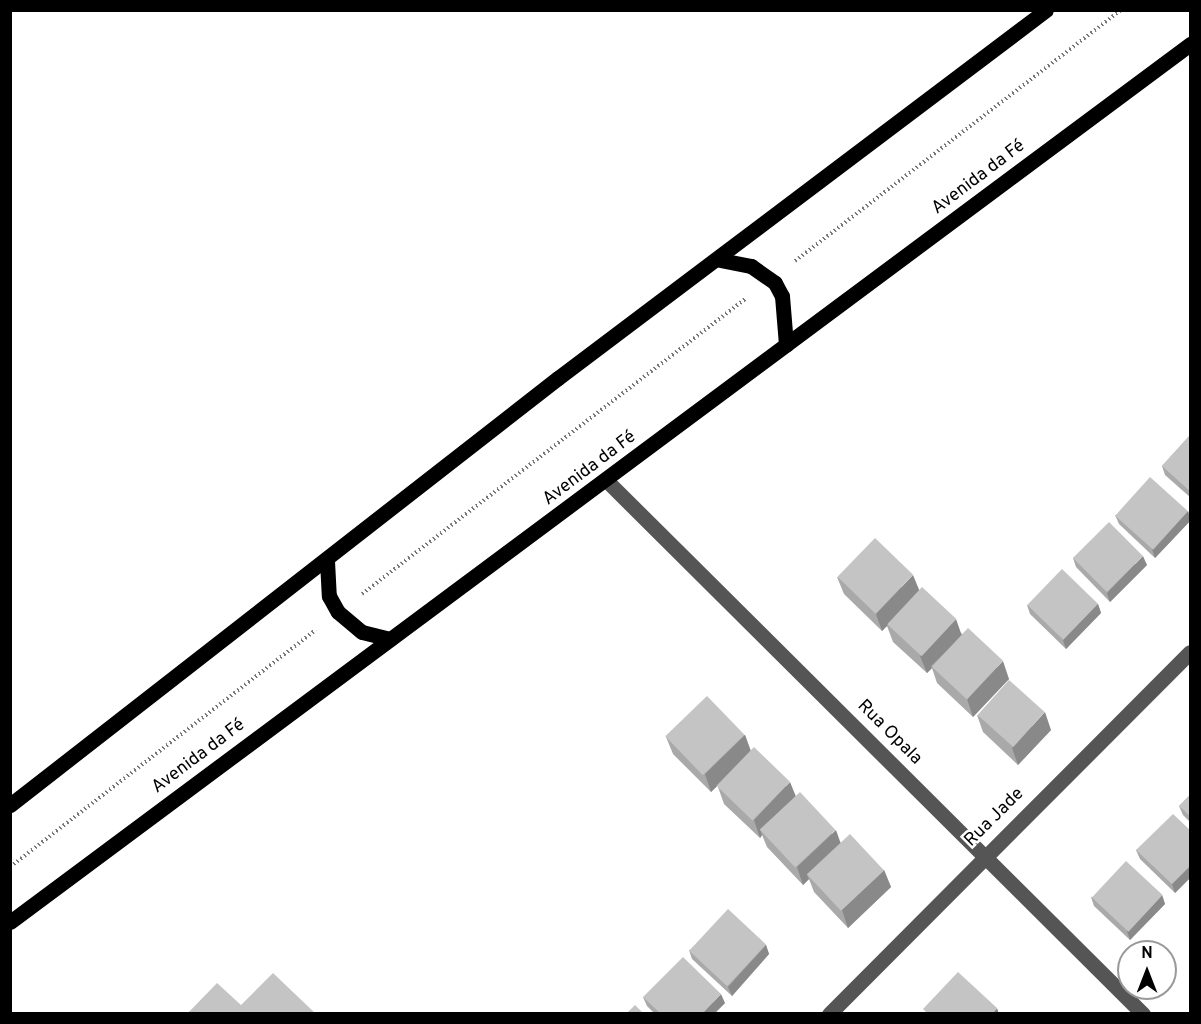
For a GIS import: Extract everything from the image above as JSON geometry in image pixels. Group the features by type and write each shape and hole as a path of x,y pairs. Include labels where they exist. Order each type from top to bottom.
{"main road":[{"path":"10,805 327,561 558,378 720,260 1046,10"},
{"name":"Avenida da Fé","path":"10,922 390,639 608,481 786,345 1191,44"},
{"path":"720,260 751,266 771,279 782,296 786,345"},
{"path":"327,561 329,596 338,612 362,632 390,639"}],"street":[{"name":"Rua Opala","path":"608,481 1143,1014"},
{"name":"Rua Jade","path":"830,1014 985,856 1191,652"}],"path":[{"path":"10,867 1121,10"}],"building":[{"path":"1191,434 1191,492 1162,466"},
{"path":"1150,477 1188,511 1153,550 1115,516"},
{"path":"1109,522 1143,556 1107,592 1073,558"},
{"path":"875,538 913,575 876,614 837,577"},
{"path":"1062,569 1098,604 1063,640 1027,605"},
{"path":"922,587 956,619 922,656 887,624"},
{"path":"968,628 1003,661 967,699 932,667"},
{"path":"1009,680 1045,712 1013,747 978,715"},
{"path":"707,696 745,735 703,775 665,736"},
{"path":"754,747 790,782 752,821 716,786"},
{"path":"800,792 835,830 795,868 760,830"},
{"path":"1191,794 1191,817 1179,806"},
{"path":"1173,814 1191,831 1191,865 1172,884 1136,850"},
{"path":"850,834 884,871 841,911 807,874"},
{"path":"1126,861 1163,895 1128,932 1092,898"},
{"path":"728,909 766,944 727,986 689,951"},
{"path":"683,957 721,994 702,1014 661,1014 643,997"},
{"path":"958,972 997,1008 992,1014 928,1014 923,1009"},
{"path":"273,973 316,1014 187,1014 217,983 241,1005"},
{"path":"635,1005 644,1014 626,1014"}]}
